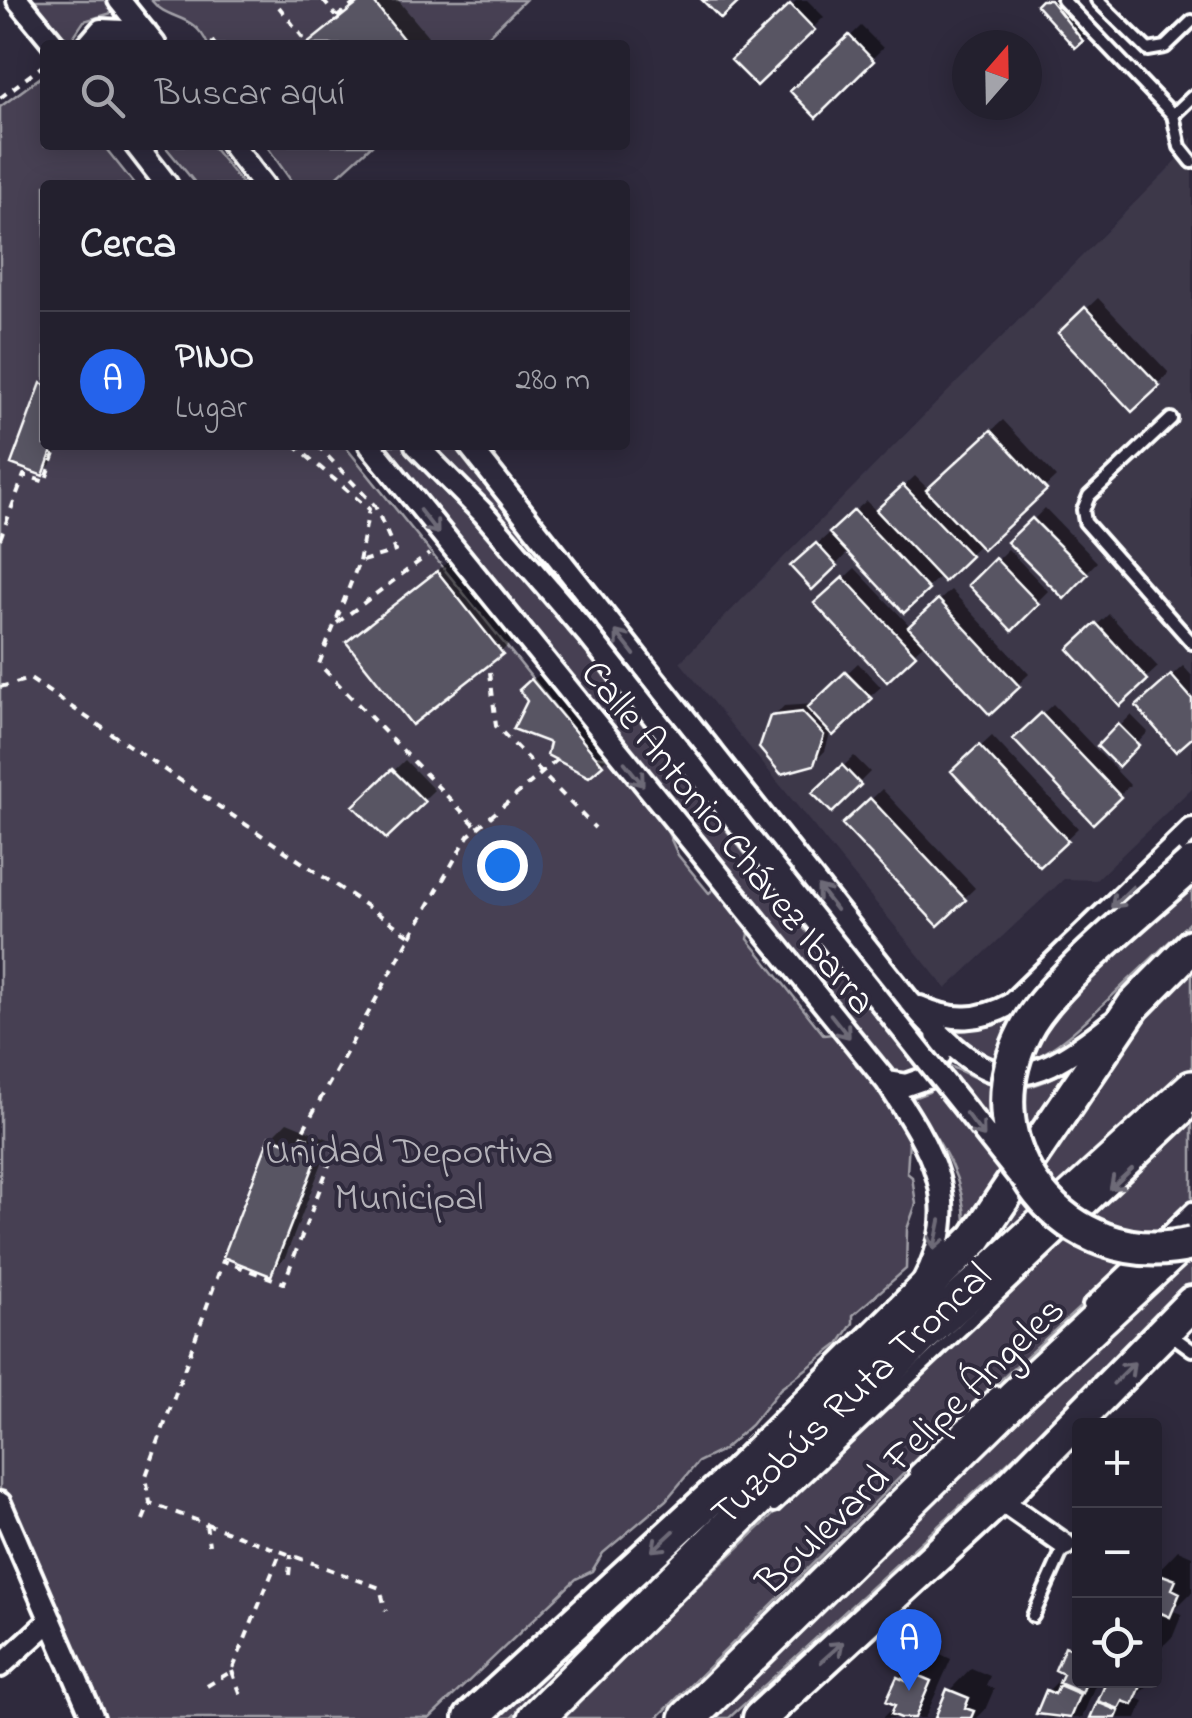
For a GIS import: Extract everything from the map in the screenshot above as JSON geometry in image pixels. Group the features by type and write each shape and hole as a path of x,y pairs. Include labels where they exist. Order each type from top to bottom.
{"highway":[{"name":"Boulevard Felipe Ángeles","path":"536,1718 922,1335 1143,1138 1192,1089"},
{"name":"Boulevard Felipe Ángeles","path":"688,1718 1016,1396 1192,1233"}],"main road":[{"path":"1192,864 1055,992 1025,1030 1011,1072 1010,1114 1022,1165 1037,1196 1084,1233 1150,1250 1192,1244"},
{"path":"736,1474 976,1238 1133,1006 1192,946"},
{"path":"760,1718 1006,1492 1179,1340 1192,1303"},
{"name":"Boulevard Felipe Ángeles","path":"471,1718 736,1474 828,1427"}],"street":[{"path":"18,0 50,40"},
{"path":"119,0 150,39"},
{"path":"92,40 100,30 150,39"},
{"path":"140,150 163,180"},
{"path":"236,150 259,180"},
{"name":"Calle Antonio Chávez Ibarra","path":"374,450 887,1082 932,1152 942,1200 928,1273 912,1303"},
{"path":"421,450 484,514 590,637 977,1127 1037,1196"},
{"name":"Calle Antonio Chávez Ibarra","path":"473,450 910,1002 968,1062 986,1070 1029,1074 1080,1049 1133,1006"},
{"path":"910,1002 938,1016 960,1019 994,1014 1011,1004 1192,829"},
{"path":"887,1082 906,1085 928,1078 940,1055 938,1032"},
{"path":"1006,1492 1002,1501 1065,1545"},
{"path":"0,1502 93,1718"},
{"path":"0,1666 51,1620"}],"lane":[{"path":"1063,0 1173,115 1180,147 1192,162"},
{"path":"1097,0 1148,50 1165,47 1192,21"},
{"path":"1173,115 1192,97"},
{"path":"1171,420 1089,496 1082,510 1085,522 1192,644"},
{"name":"Tuzobús Ruta Troncal","path":"763,1516 1192,1112"},
{"path":"1076,1317 1192,1208"},
{"path":"904,1482 1003,1385"},
{"path":"1033,1616 1065,1545"},
{"path":"551,1718 664,1610"}],"path":[{"path":"323,0 338,18 359,0"},
{"path":"280,7 305,40"},
{"path":"0,98 40,68"},
{"path":"0,539 24,474 44,482 56,450"},
{"path":"300,450 369,509 358,562 319,664 477,827"},
{"path":"321,450 375,506 395,551 358,562"},
{"path":"335,624 445,542"},
{"path":"490,672 496,726 595,828"},
{"path":"0,687 30,679 411,936"},
{"path":"143,1520 150,1503 146,1476 223,1261 284,1283 334,1150 300,1136 411,936 477,827 557,760"},
{"path":"150,1503 380,1588 386,1611"},
{"path":"206,1524 210,1545"},
{"path":"207,1686 232,1671 281,1551"},
{"path":"289,1574 291,1555"},
{"path":"232,1671 243,1700"}],"shaded area":[{"path":"1192,137 1192,788 1096,880 1064,879 946,989 680,662 1177,160"}],"green space":[{"path":"31,0 106,0 115,12 84,21 71,40 64,40"},
{"path":"151,0 525,0 484,40 205,40 196,27"},
{"name":"Unidad Deportiva Municipal","path":"40,78 40,150 107,150 131,180 40,180 40,450 348,450 595,756 609,758 660,815 678,855 709,893 715,888 742,908 748,922 748,939 824,1035 833,1034 853,1051 856,1065 882,1087 909,1141 907,1173 912,1177 916,1204 907,1229 906,1269 853,1315 853,1323 839,1344 780,1389 751,1425 723,1450 698,1462 666,1500 603,1553 592,1571 576,1579 430,1718 91,1718 0,1507 0,107"},
{"path":"168,150 215,150 239,180 193,180"},
{"path":"270,150 366,150 334,180 290,180"},
{"path":"389,450 411,450 544,599 862,1002 887,1005 919,1066 914,1072 891,1074"},
{"path":"438,450 458,450 563,581 559,583"},
{"path":"1192,879 1192,920 1058,1044 1016,1064 995,1063 975,1053 954,1032 995,1025 1013,1015"},
{"path":"1192,969 1192,1074 989,1251 1134,1027"},
{"path":"948,1065 1010,1088 1038,1084 1074,1066 965,1233 957,1178 941,1145 910,1099 929,1092"},
{"path":"1192,1119 1192,1204 967,1411 657,1718 558,1718"},
{"path":"1192,1248 1192,1293 729,1718 703,1718"},
{"path":"764,1479 511,1718 497,1718 705,1519"}],"building":[{"path":"362,0 372,0 404,40 312,40"},
{"path":"702,0 741,0 721,19"},
{"path":"1041,0 1050,0 1083,41 1075,48 1036,5"},
{"path":"790,4 815,30 757,86 731,60"},
{"path":"849,35 874,61 816,118 790,91"},
{"path":"1085,307 1160,386 1132,412 1058,333"},
{"path":"40,386 40,450 52,450 43,476 11,464"},
{"path":"991,430 1047,490 983,550 926,490"},
{"path":"903,485 971,556 944,582 876,510"},
{"path":"854,510 929,590 904,613 829,533"},
{"path":"1032,518 1088,574 1064,599 1007,542"},
{"path":"816,543 837,566 812,590 790,566"},
{"path":"995,558 1039,604 1012,631 968,585"},
{"path":"437,571 503,654 412,725 346,642"},
{"path":"843,577 916,655 887,682 814,603"},
{"path":"938,599 1020,687 990,715 908,627"},
{"path":"1096,623 1148,680 1120,706 1068,649"},
{"path":"845,672 872,699 833,736 807,708"},
{"path":"1171,675 1192,699 1192,738 1176,752 1136,706"},
{"path":"531,679 603,765 589,777 547,755 550,743 513,729 527,701 519,690"},
{"path":"802,712 824,735 814,765 781,774 759,748 770,716"},
{"path":"1041,713 1121,797 1093,824 1013,739"},
{"path":"1118,724 1139,745 1118,767 1097,746"},
{"path":"979,745 1068,841 1040,867 951,771"},
{"path":"842,765 861,785 832,813 812,793"},
{"path":"392,769 425,802 386,839 353,806"},
{"path":"870,798 966,900 938,926 842,824"},
{"path":"270,1136 318,1155 271,1276 223,1257"},
{"path":"1162,1575 1176,1580 1172,1589 1180,1593 1170,1617 1162,1613"},
{"path":"1065,1646 1072,1649 1072,1688 1084,1688 1082,1693 1059,1683 1063,1674 1055,1670"},
{"path":"910,1672 931,1681 915,1718 901,1718 891,1714 895,1705 886,1701 897,1677 906,1681"},
{"path":"1059,1685 1080,1694 1070,1718 1036,1714 1046,1690 1055,1694"},
{"path":"1104,1688 1140,1688 1133,1705 1123,1701 1119,1709 1098,1701"},
{"path":"947,1689 969,1698 965,1708 974,1711 971,1718 935,1718"},
{"path":"1097,1702 1119,1711 1116,1718 1090,1718"}],"place":[{"name":"PINO","path":"909,1691"}]}
